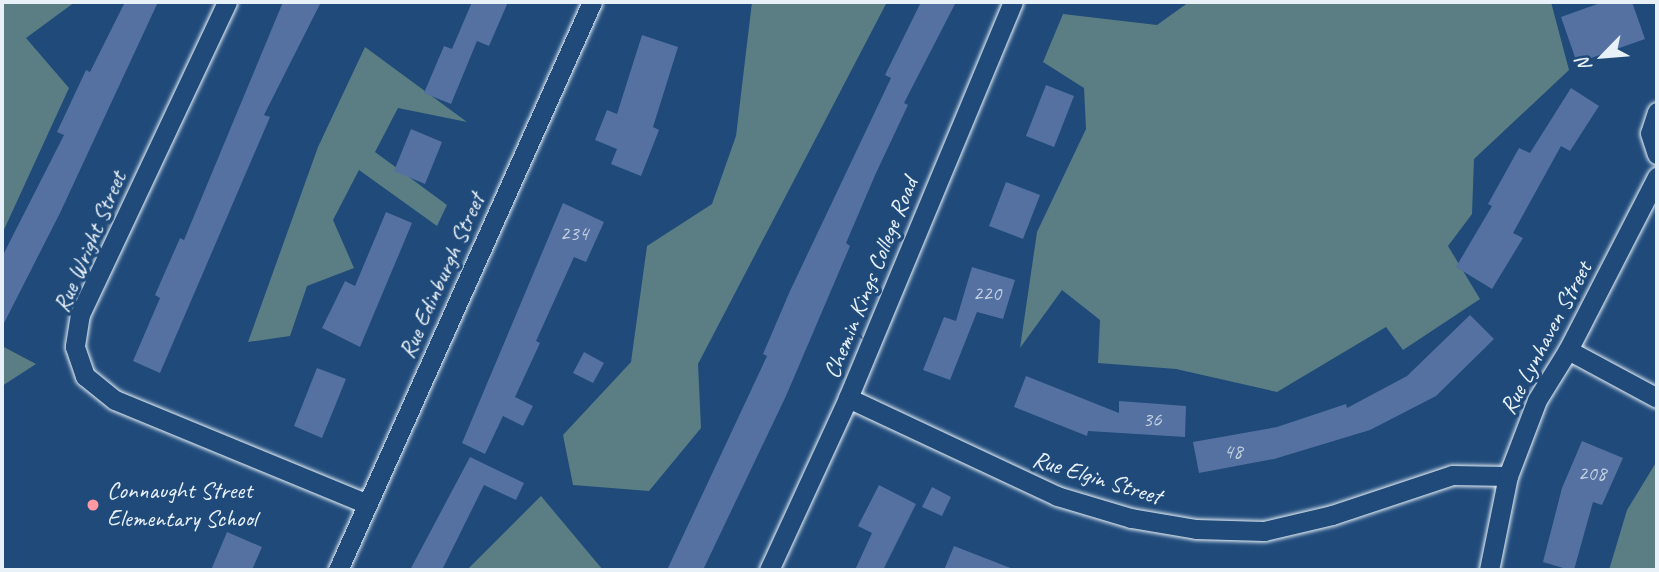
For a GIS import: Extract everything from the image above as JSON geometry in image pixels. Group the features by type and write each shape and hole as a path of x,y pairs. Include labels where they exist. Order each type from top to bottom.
{"street":[{"name":"Rue Wright Street","path":"227,2 80,314 75,347 85,376 115,400 367,504"},
{"name":"Rue Edinburgh Street","path":"338,570 592,2"},
{"name":"Chemin Kings College Road","path":"769,570 848,398 1013,2"},
{"path":"1657,112 1650,133 1657,154"},
{"name":"Rue Lynhaven Street","path":"1489,570 1508,476 1536,400 1568,350 1657,177"},
{"path":"1568,350 1657,398"},
{"name":"Rue Elgin Street","path":"848,398 1056,496 1131,518 1196,529 1264,531 1332,515 1452,475 1508,476"}],"green space":[{"path":"2,2 75,2 26,38 69,88 2,234"},
{"path":"752,2 887,2 698,364 701,428 649,491 573,485 563,435 631,362 647,246 712,204 736,136"},
{"path":"1189,2 1551,2 1569,70 1474,159 1472,214 1448,246 1480,299 1403,350 1386,327 1277,392 1176,369 1098,363 1100,320 1062,290 1020,348 1037,232 1086,129 1084,88 1043,62 1063,14 1157,25"},
{"path":"365,47 467,122 398,108 375,152 447,205 437,226 359,170 333,220 354,268 307,286 290,336 248,342 318,147"},
{"path":"2,346 36,364 2,386"},
{"path":"1657,461 1657,570 1609,570 1627,510"},
{"path":"541,496 603,570 467,570"}],"building":[{"path":"125,2 158,2 60,213 2,327 2,257 64,135 57,132 86,70 90,72"},
{"path":"283,2 321,2 264,115 270,117 160,373 133,361 160,298 155,295 180,238 184,240"},
{"path":"472,2 508,2 489,46 477,41 451,104 424,93 444,46 452,49"},
{"path":"921,2 956,2 904,103 908,105 846,243 850,246 786,396 703,570 667,570 767,356 763,354 790,291 891,78 885,75"},
{"path":"1603,2 1632,2 1645,39 1577,63 1561,17"},
{"path":"642,35 678,47 653,127 659,130 641,176 611,164 617,149 595,140 607,110 617,114"},
{"path":"1046,85 1074,96 1054,147 1026,136"},
{"path":"1571,88 1599,106 1570,151 1561,146 1513,233 1523,238 1492,289 1456,267 1492,206 1488,204 1519,148 1530,153"},
{"path":"411,129 442,142 425,184 394,171"},
{"path":"1006,182 1040,195 1023,239 989,226"},
{"path":"563,203 604,222 586,262 574,257 536,341 540,343 515,397 533,406 523,426 503,416 485,454 462,443"},
{"path":"386,212 412,223 360,347 322,328 345,281 355,286"},
{"path":"972,267 1015,280 1003,319 977,312 950,380 923,370 944,317 956,321"},
{"path":"1470,315 1494,339 1436,396 1370,430 1274,459 1199,473 1193,442 1277,427 1346,404 1347,408 1407,376"},
{"path":"584,352 604,363 593,383 573,373"},
{"path":"317,368 346,379 322,438 294,426"},
{"path":"1026,376 1119,413 1119,401 1186,406 1185,437 1088,431 1087,436 1014,407"},
{"path":"1582,441 1623,458 1602,505 1593,502 1574,570 1570,570 1543,562 1562,488"},
{"path":"470,457 524,483 516,500 484,485 442,570 410,570"},
{"path":"879,485 916,504 883,570 855,570 872,533 858,526"},
{"path":"932,487 951,497 942,516 922,507"},
{"path":"227,532 262,547 252,570 211,570"},
{"path":"954,546 1013,569 1013,570 944,570"}],"place":[{"name":"Connaught Street Elementary School","path":"93,505"}]}
